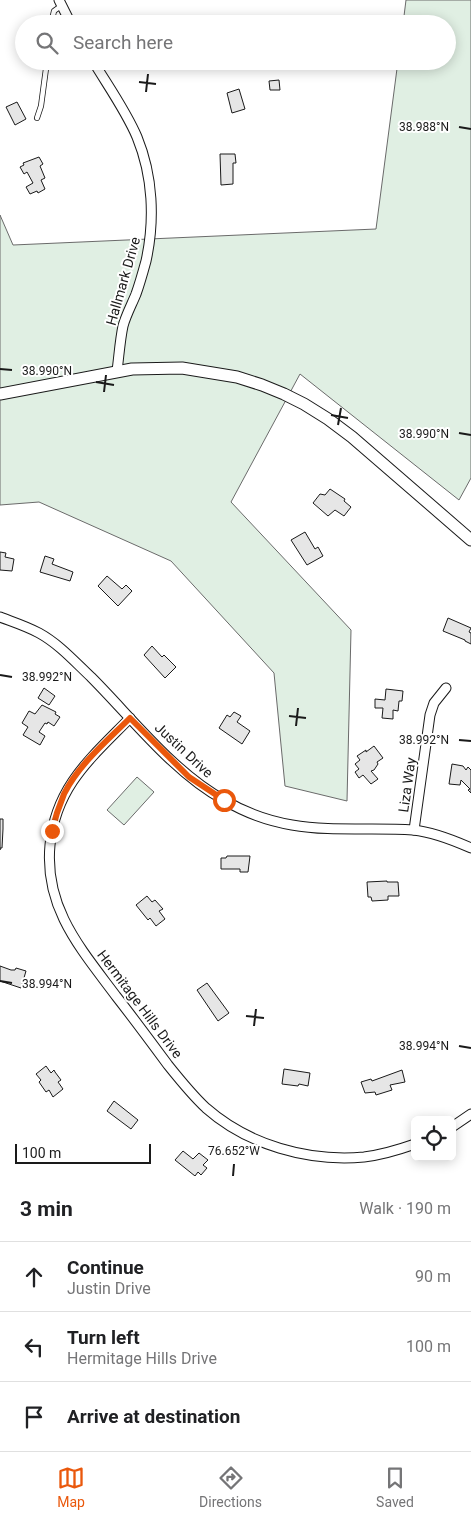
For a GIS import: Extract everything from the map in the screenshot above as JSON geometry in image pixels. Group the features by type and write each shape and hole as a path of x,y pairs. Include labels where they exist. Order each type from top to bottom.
{"main road":[{"path":"0,394 132,368 166,367 200,370 238,377 284,394 328,419 352,437 471,540"}],"street":[{"path":"60,3 66,15"},
{"name":"Hallmark Drive","path":"98,70 136,136 143,154 150,188 152,213 146,261 137,293 124,324 117,371"},
{"name":"Justin Drive","path":"0,618 20,624 39,633 57,645 189,777 224,800 244,810 268,819 316,828 414,830 454,840 471,848"},
{"name":"Liza Way","path":"414,830 430,715 434,703 446,688"},
{"name":"Hermitage Hills Drive","path":"130,718 73,780 64,794 56,813 49,859 53,891 62,919 79,947 185,1086 206,1108 233,1127 266,1143 290,1151 328,1157 365,1157 384,1154 411,1145"},
{"path":"456,1124 471,1114"}],"lane":[{"path":"53,15 60,3"},
{"path":"37,118 41,106 46,70"}],"green space":[{"path":"406,0 471,0 471,478 459,500 300,374 231,502 351,630 347,801 285,786 274,673 171,561 39,502 0,505 0,215 13,245 376,229 397,70 456,70 456,15 404,15"},
{"path":"137,777 154,792 124,825 107,810"}],"building":[{"path":"279,80 280,90 270,90 269,81"},
{"path":"239,89 245,109 232,113 227,93"},
{"path":"17,102 26,119 15,125 6,107"},
{"path":"220,154 235,154 236,163 233,163 233,184 221,185"},
{"path":"39,157 43,164 40,166 45,178 41,180 45,189 38,193 37,191 30,194 26,187 33,183 27,172 24,174 20,167 24,165 23,163"},
{"path":"330,489 345,499 344,501 351,507 344,516 335,510 328,516 313,503 320,494 325,495"},
{"path":"305,532 315,549 318,547 323,556 307,565 291,540"},
{"path":"0,552 6,553 5,557 14,559 12,571 0,570"},
{"path":"45,556 54,559 52,564 73,572 70,581 40,572"},
{"path":"107,576 122,589 126,585 132,591 118,606 98,586"},
{"path":"448,618 471,628 469,632 471,633 471,644 443,631"},
{"path":"152,646 162,657 164,655 176,667 165,678 144,655"},
{"path":"44,688 55,696 49,705 38,698"},
{"path":"386,689 403,691 398,711 393,710 393,719 382,718 383,708 375,708 375,699 385,700"},
{"path":"42,705 56,712 55,714 60,717 54,726 48,722 47,724 45,723 39,732 45,736 40,745 23,735 28,727 22,723 29,711 35,714"},
{"path":"234,712 241,716 237,722 250,731 242,744 219,728 227,715 230,717"},
{"path":"374,746 383,758 377,762 378,764 374,770 371,771 378,779 371,784 363,775 359,778 355,772 359,769 355,764 360,760 357,756"},
{"path":"452,764 463,766 466,770 468,767 471,770 471,793 468,790 470,789 461,780 460,785 449,784"},
{"path":"0,819 3,819 2,848 0,848"},
{"path":"227,856 250,856 248,872 240,872 240,869 221,869 221,858 226,858"},
{"path":"367,882 398,882 399,896 388,896 388,900 372,901 371,897 368,897"},
{"path":"147,896 152,902 155,900 163,909 159,911 165,919 156,926 150,918 148,920 136,905"},
{"path":"0,966 11,970 16,968 26,971 21,988 0,981"},
{"path":"207,983 229,1013 218,1021 197,990"},
{"path":"46,1066 51,1073 54,1070 61,1080 58,1082 63,1089 53,1097 49,1090 46,1092 36,1074"},
{"path":"284,1069 310,1073 308,1086 282,1084"},
{"path":"402,1070 405,1082 390,1085 392,1090 376,1095 375,1092 365,1093 361,1082 371,1079 372,1081"},
{"path":"114,1101 138,1120 131,1129 107,1111"},
{"path":"183,1151 193,1159 199,1153 208,1160 203,1165 207,1168 201,1175 198,1172 195,1176 175,1160"}],"route":[{"path":"52,831 56,813 64,794 73,780 130,718 189,777 224,800"}]}
